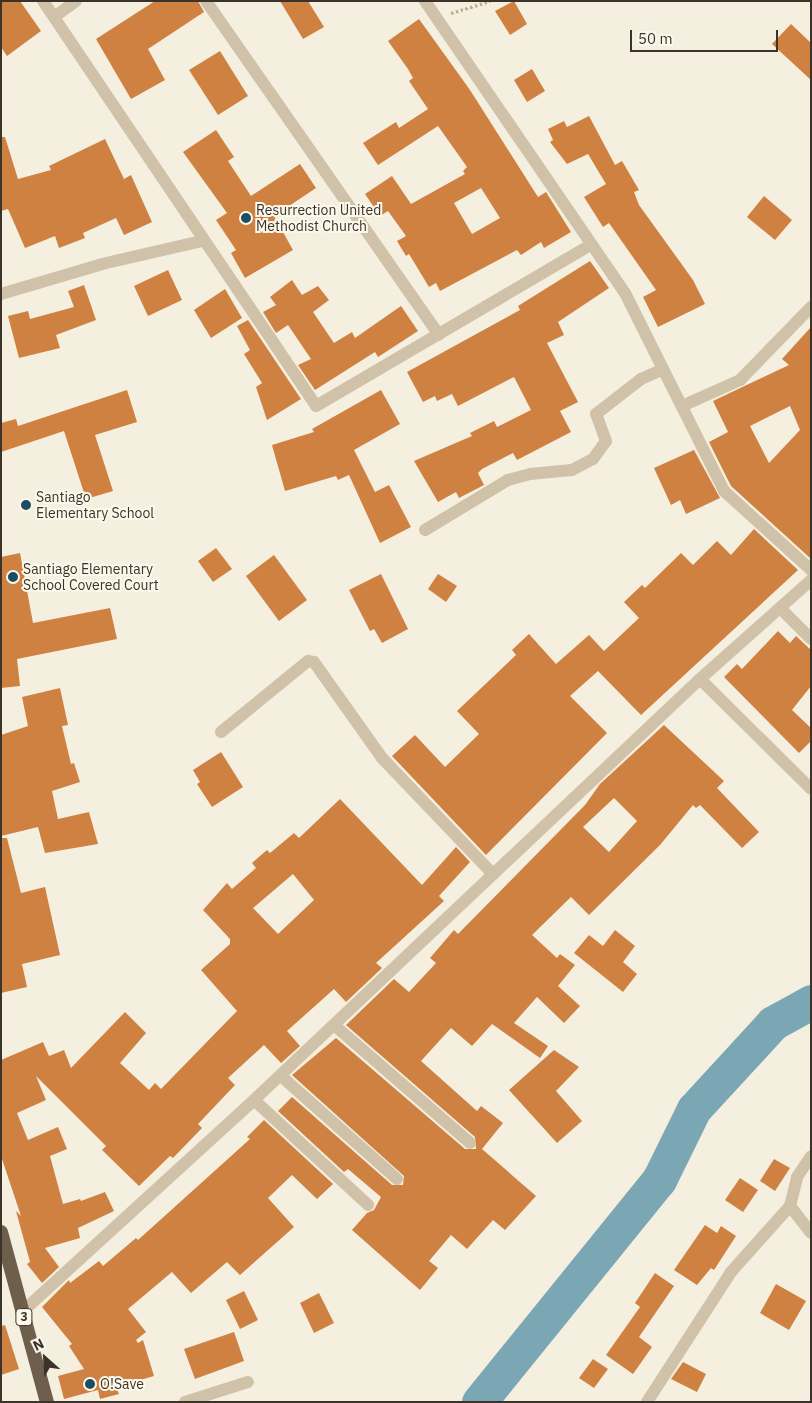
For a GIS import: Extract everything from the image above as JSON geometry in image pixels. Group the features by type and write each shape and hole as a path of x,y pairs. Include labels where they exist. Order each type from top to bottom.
{"highway":[{"name":"3","path":"1,1232 47,1402"}],"street":[{"path":"43,1 202,242 316,406 590,245"},
{"path":"54,17 76,1"},
{"path":"206,1 438,335"},
{"path":"426,1 590,245 625,293 724,491 811,570"},
{"path":"1,294 102,264 202,242"},
{"path":"682,406 740,380 811,307"},
{"path":"425,530 508,480 530,474 572,470 593,460 606,441 596,414 641,380 663,369"},
{"path":"22,1312 280,1076 700,679 811,580"},
{"path":"780,608 811,639"},
{"path":"221,732 308,661 314,662 382,758 493,874"},
{"path":"700,679 811,789"},
{"path":"334,1025 470,1143"},
{"path":"280,1076 397,1179"},
{"path":"254,1100 368,1205"},
{"path":"647,1402 731,1272 790,1206 797,1177 811,1156"},
{"path":"790,1206 811,1233"},
{"path":"185,1402 248,1382"}],"path":[{"path":"436,17 490,1"}],"building":[{"path":"1,1 20,1 41,31 7,56 1,47"},
{"path":"155,1 198,1 204,12 148,49 165,80 131,99 96,39"},
{"path":"280,1 308,1 324,27 303,39"},
{"path":"514,1 527,24 510,35 495,11"},
{"path":"419,19 470,90 538,197 546,192 571,232 544,248 541,242 521,255 517,250 440,291 436,283 429,287 409,254 406,256 397,241 406,236 388,211 380,216 365,194 392,176 411,204 465,174 463,171 467,167 438,126 378,165 363,143 396,122 399,128 428,109 409,81 413,78 408,69 388,41","holes":["481,188 500,218 472,234 454,203"]},
{"path":"791,24 811,43 811,80 772,44"},
{"path":"220,51 248,96 218,115 189,70"},
{"path":"532,69 545,91 527,102 514,80"},
{"path":"589,116 615,165 622,161 639,190 634,192 639,205 693,280 705,304 658,327 643,297 656,290 609,223 603,227 584,197 606,184 588,154 567,164 550,142 553,140 548,129 564,121 567,127"},
{"path":"216,130 234,157 228,161 251,196 300,164 316,188 274,216 293,250 245,278 231,253 236,250 216,220 227,213 183,152"},
{"path":"1,137 5,137 18,179 51,170 49,166 105,139 124,179 131,175 152,222 124,235 116,218 83,233 85,238 59,248 55,236 25,248 8,209 1,211"},
{"path":"764,196 792,220 775,240 747,217"},
{"path":"590,261 609,288 558,322 564,335 547,343 578,402 560,411 571,432 517,460 513,453 482,469 478,473 484,485 459,498 456,492 438,502 414,461 472,436 470,433 494,421 497,427 531,410 514,377 458,406 452,394 437,401 435,396 423,402 407,372 520,310 518,306"},
{"path":"168,270 182,300 148,316 134,286"},
{"path":"292,280 302,295 318,286 329,300 313,312 334,343 352,332 355,338 401,306 418,331 378,357 375,352 315,390 298,365 311,359 288,325 276,333 263,312 276,305 270,297"},
{"path":"84,285 96,320 56,335 60,348 19,358 8,316 28,311 30,319 74,307 68,291"},
{"path":"225,289 242,318 211,338 194,310"},
{"path":"248,320 301,399 267,420 256,387 262,383 244,354 250,350 237,326"},
{"path":"811,327 810,558 731,486 709,442 728,432 713,401 789,365 782,359","holes":["790,406 800,430 769,463 750,426"]},
{"path":"127,390 137,422 95,435 113,491 86,499 64,431 1,452 1,423 16,419 18,426"},
{"path":"381,390 400,424 354,450 375,492 389,485 411,527 380,543 349,475 338,480 336,476 285,491 272,445 314,432 312,429"},
{"path":"694,450 720,498 686,514 680,500 671,505 654,468"},
{"path":"754,529 798,570 641,715 598,671 570,696 607,733 486,855 392,756 415,735 445,767 479,734 457,711 516,655 512,650 529,634 556,664 589,635 604,651 639,618 624,602 642,585 645,588 681,553 693,565 717,541 731,555"},
{"path":"216,548 232,569 213,582 198,561"},
{"path":"20,553 33,623 110,608 117,639 17,659 20,686 1,688 1,557"},
{"path":"274,555 307,600 279,621 246,576"},
{"path":"381,574 408,629 382,643 374,629 370,631 349,590"},
{"path":"438,574 457,586 446,602 428,589"},
{"path":"778,631 790,643 796,636 811,650 811,686 792,710 811,728 811,741 799,753 724,677 737,664 742,669"},
{"path":"60,688 68,725 62,726 71,764 74,763 80,782 52,791 58,819 89,812 98,844 45,853 38,827 1,836 1,735 28,726 22,697"},
{"path":"664,725 724,781 717,788 759,832 742,848 700,805 696,808 693,805 660,845 589,915 571,897 532,935 557,958 560,954 575,965 558,986 580,1006 564,1023 537,997 514,1023 548,1046 540,1058 492,1024 472,1046 451,1028 421,1061 477,1111 481,1106 503,1123 482,1149 536,1196 505,1230 493,1220 467,1249 451,1235 429,1261 438,1268 420,1290 352,1230 367,1213 374,1210 381,1197 348,1169 344,1172 278,1111 292,1097 392,1185 403,1185 404,1176 292,1075 336,1038 465,1149 476,1149 475,1137 346,1025 394,979 409,992 436,963 430,958 454,930 458,934 585,805 600,784","holes":["614,798 637,821 609,852 583,827"]},
{"path":"221,752 243,787 212,807 197,784 200,782 193,770"},
{"path":"340,799 422,885 456,847 470,862 439,896 444,901 376,963 382,968 346,1002 334,989 287,1031 300,1046 281,1063 264,1045 228,1078 235,1085 198,1124 202,1128 173,1158 170,1156 139,1186 102,1150 106,1146 36,1076 46,1100 17,1113 28,1140 58,1127 67,1149 50,1156 63,1204 80,1199 81,1201 105,1192 114,1211 78,1228 80,1238 45,1248 59,1267 42,1283 27,1264 30,1262 16,1211 21,1216 1,1156 1,1060 43,1042 49,1056 64,1050 71,1068 125,1012 146,1033 120,1063 149,1090 155,1083 161,1089 237,1011 201,970 230,944 230,939 203,910 227,883 232,889 256,868 252,863 267,850 270,853 294,833 299,838","holes":["293,874 314,900 278,934 253,908"]},
{"path":"1,838 7,838 21,893 45,887 60,955 22,964 27,987 1,993"},
{"path":"615,930 635,946 623,962 637,974 623,992 574,953 589,935 603,946"},
{"path":"554,1050 579,1067 556,1091 582,1121 557,1143 509,1090"},
{"path":"264,1120 333,1184 317,1199 292,1175 268,1198 294,1227 240,1275 227,1262 191,1293 172,1272 128,1309 146,1332 136,1340 138,1343 143,1340 154,1376 116,1387 119,1394 100,1399 98,1390 64,1399 58,1376 84,1369 69,1346 72,1344 42,1307 69,1280 70,1283 99,1261 103,1266 136,1238 138,1240 250,1139 247,1137"},
{"path":"774,1159 790,1168 775,1191 760,1181"},
{"path":"740,1178 758,1190 743,1212 725,1200"},
{"path":"705,1225 717,1233 721,1226 736,1236 714,1270 711,1268 697,1285 674,1270"},
{"path":"655,1273 674,1286 639,1337 652,1347 633,1374 606,1355 640,1307 635,1303"},
{"path":"776,1284 806,1301 789,1330 760,1313"},
{"path":"244,1291 258,1320 240,1329 226,1300"},
{"path":"319,1293 334,1323 314,1333 300,1303"},
{"path":"5,1325 19,1369 1,1375 1,1326"},
{"path":"234,1332 244,1361 195,1379 184,1349"},
{"path":"593,1359 608,1369 594,1388 579,1378"},
{"path":"683,1362 706,1374 697,1392 671,1379"}],"waterway":[{"path":"479,1402 659,1180 694,1109 773,1023 811,1002"}],"place":[{"name":"Resurrection United Methodist Church","path":"246,218"},
{"name":"Santiago Elementary School","path":"26,505"},
{"name":"Santiago Elementary School Covered Court","path":"13,577"},
{"name":"O!Save","path":"90,1384"}]}
